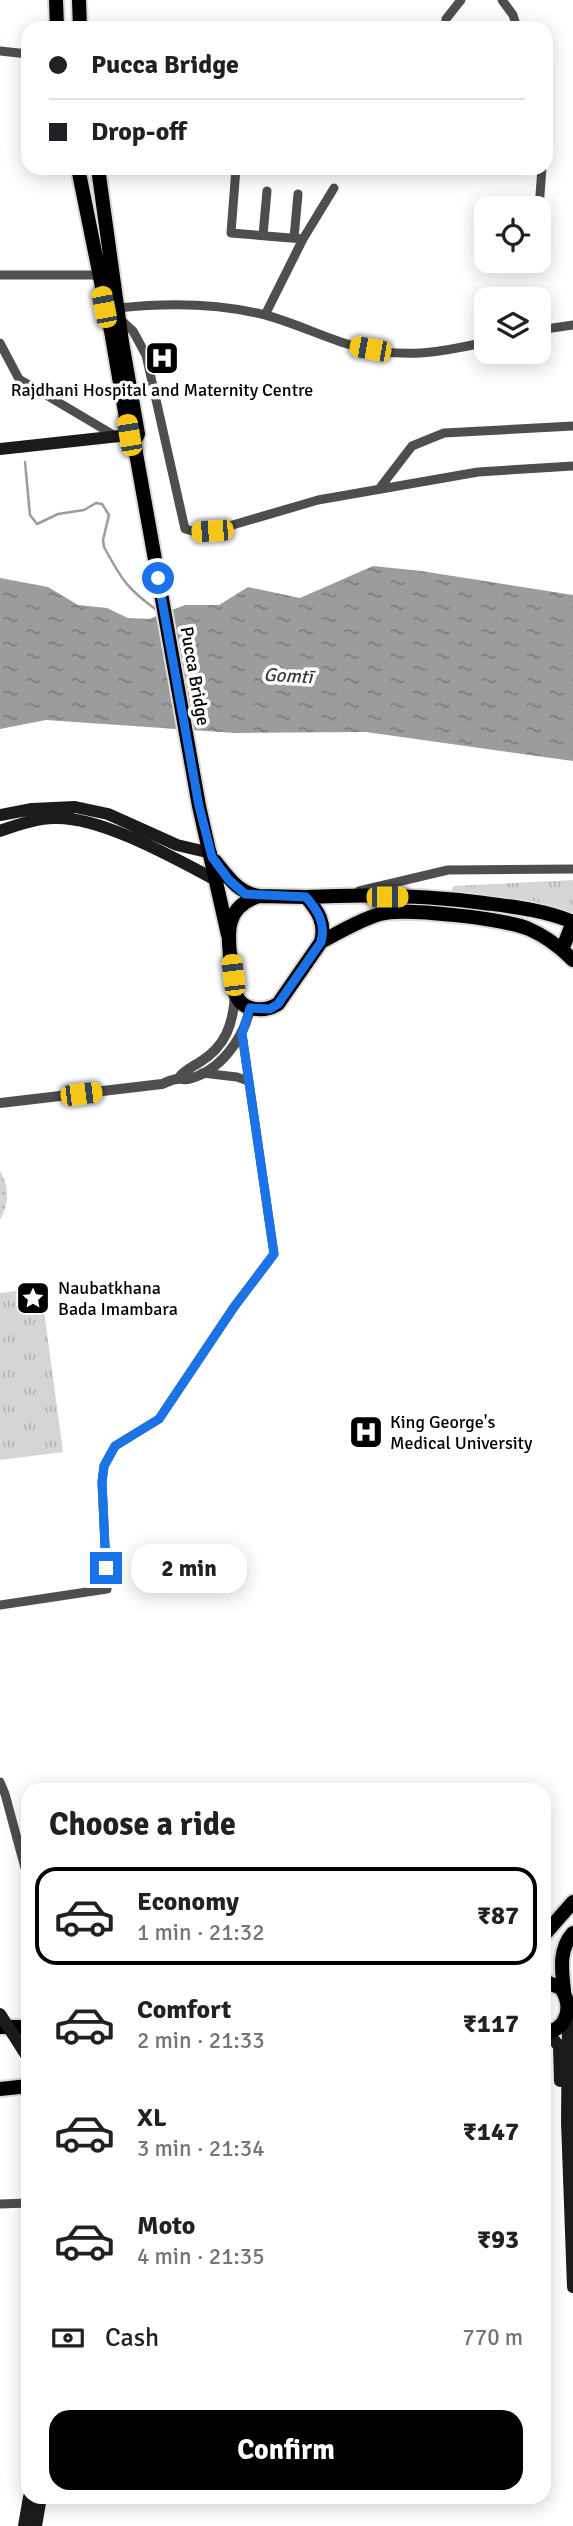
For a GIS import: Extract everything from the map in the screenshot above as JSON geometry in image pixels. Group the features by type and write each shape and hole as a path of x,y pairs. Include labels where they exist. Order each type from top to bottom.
{"main road":[{"path":"56,0 57,21"},
{"path":"79,0 80,21"},
{"path":"79,175 130,437"},
{"path":"99,175 118,313 130,437"},
{"path":"0,449 130,437"},
{"name":"Pucca Bridge","path":"130,437 154,553 199,806 228,935"},
{"path":"0,815 32,809 75,807 108,814 177,845 211,855 229,880 245,894 438,897 554,914 573,922 562,950"},
{"path":"0,831 55,817 80,820 163,852 216,880"},
{"path":"259,896 245,901 233,916 228,935 235,995 250,1008 270,1009 278,1004 321,942 323,933 320,915 306,897"},
{"path":"321,942 382,913 417,913 504,921 530,929 573,960"},
{"path":"551,1927 573,1902"},
{"path":"573,1933 568,1938 561,1957 564,1991 571,2013 567,2122 573,2287"},
{"path":"551,1983 564,1991"},
{"path":"551,2031 559,2028 571,2013"},
{"path":"0,2014 21,2047"},
{"path":"0,2027 21,2028"},
{"path":"551,2038 558,2046 562,2104 567,2122"},
{"path":"0,2089 21,2086"},
{"path":"24,2526 28,2504"},
{"path":"31,2526 35,2504"},
{"path":"36,2526 40,2504"}],"street":[{"path":"446,21 461,0"},
{"path":"502,0 515,21"},
{"path":"0,51 21,53"},
{"path":"235,175 231,233 299,239"},
{"path":"540,196 541,175"},
{"path":"265,315 299,239 334,188"},
{"path":"263,235 267,191"},
{"path":"298,194 299,239"},
{"path":"0,275 98,275"},
{"path":"474,345 439,353 402,355 355,346 265,315 214,307 158,304 118,313 133,331 146,355 185,529 196,532 212,531 318,500 478,472 573,466"},
{"path":"551,329 573,325"},
{"path":"0,343 19,380 105,428 130,437"},
{"path":"379,489 412,446 444,433 573,426"},
{"path":"337,896 448,870 573,869"},
{"path":"178,1079 181,1073 207,1058 222,1043 231,1024 235,995"},
{"path":"0,1103 186,1080 202,1073 231,1050 242,1034 250,1008"},
{"path":"0,1605 107,1589 102,1482 104,1466 115,1446 159,1419 234,1307 274,1254 242,1034"},
{"path":"202,1073 237,1077 248,1082"},
{"path":"0,1783 21,1853"},
{"path":"551,2033 571,2032"},
{"path":"0,2204 21,2203"}],"green space":[{"path":"573,880 573,913 544,904 451,893 453,886"},
{"path":"0,1171 7,1196 0,1220"},
{"path":"41,1288 63,1452 0,1460 0,1293"}],"water":[{"name":"Gomtī","path":"373,566 573,595 573,761 366,732 235,733 46,720 0,729 0,578 48,587 78,605 107,608 128,618 149,619 185,605 219,605 248,587 300,598"}],"waterway":[{"path":"25,462 30,515 37,524 58,514 84,510 96,503 102,504 109,515 104,547 126,583 158,611"}],"place":[{"name":"Rajdhani Hospital and Maternity Centre","path":"162,358"},
{"name":"Naubatkhana Bada Imambara","path":"33,1298"},
{"name":"King George's Medical University","path":"366,1432"}],"route":[{"path":"106,1568 102,1482 104,1466 115,1446 159,1419 234,1307 274,1254 242,1034 250,1008 270,1009 278,1004 321,942 323,933 320,915 306,897 245,894 229,880 212,857 199,806 158,578"}]}
